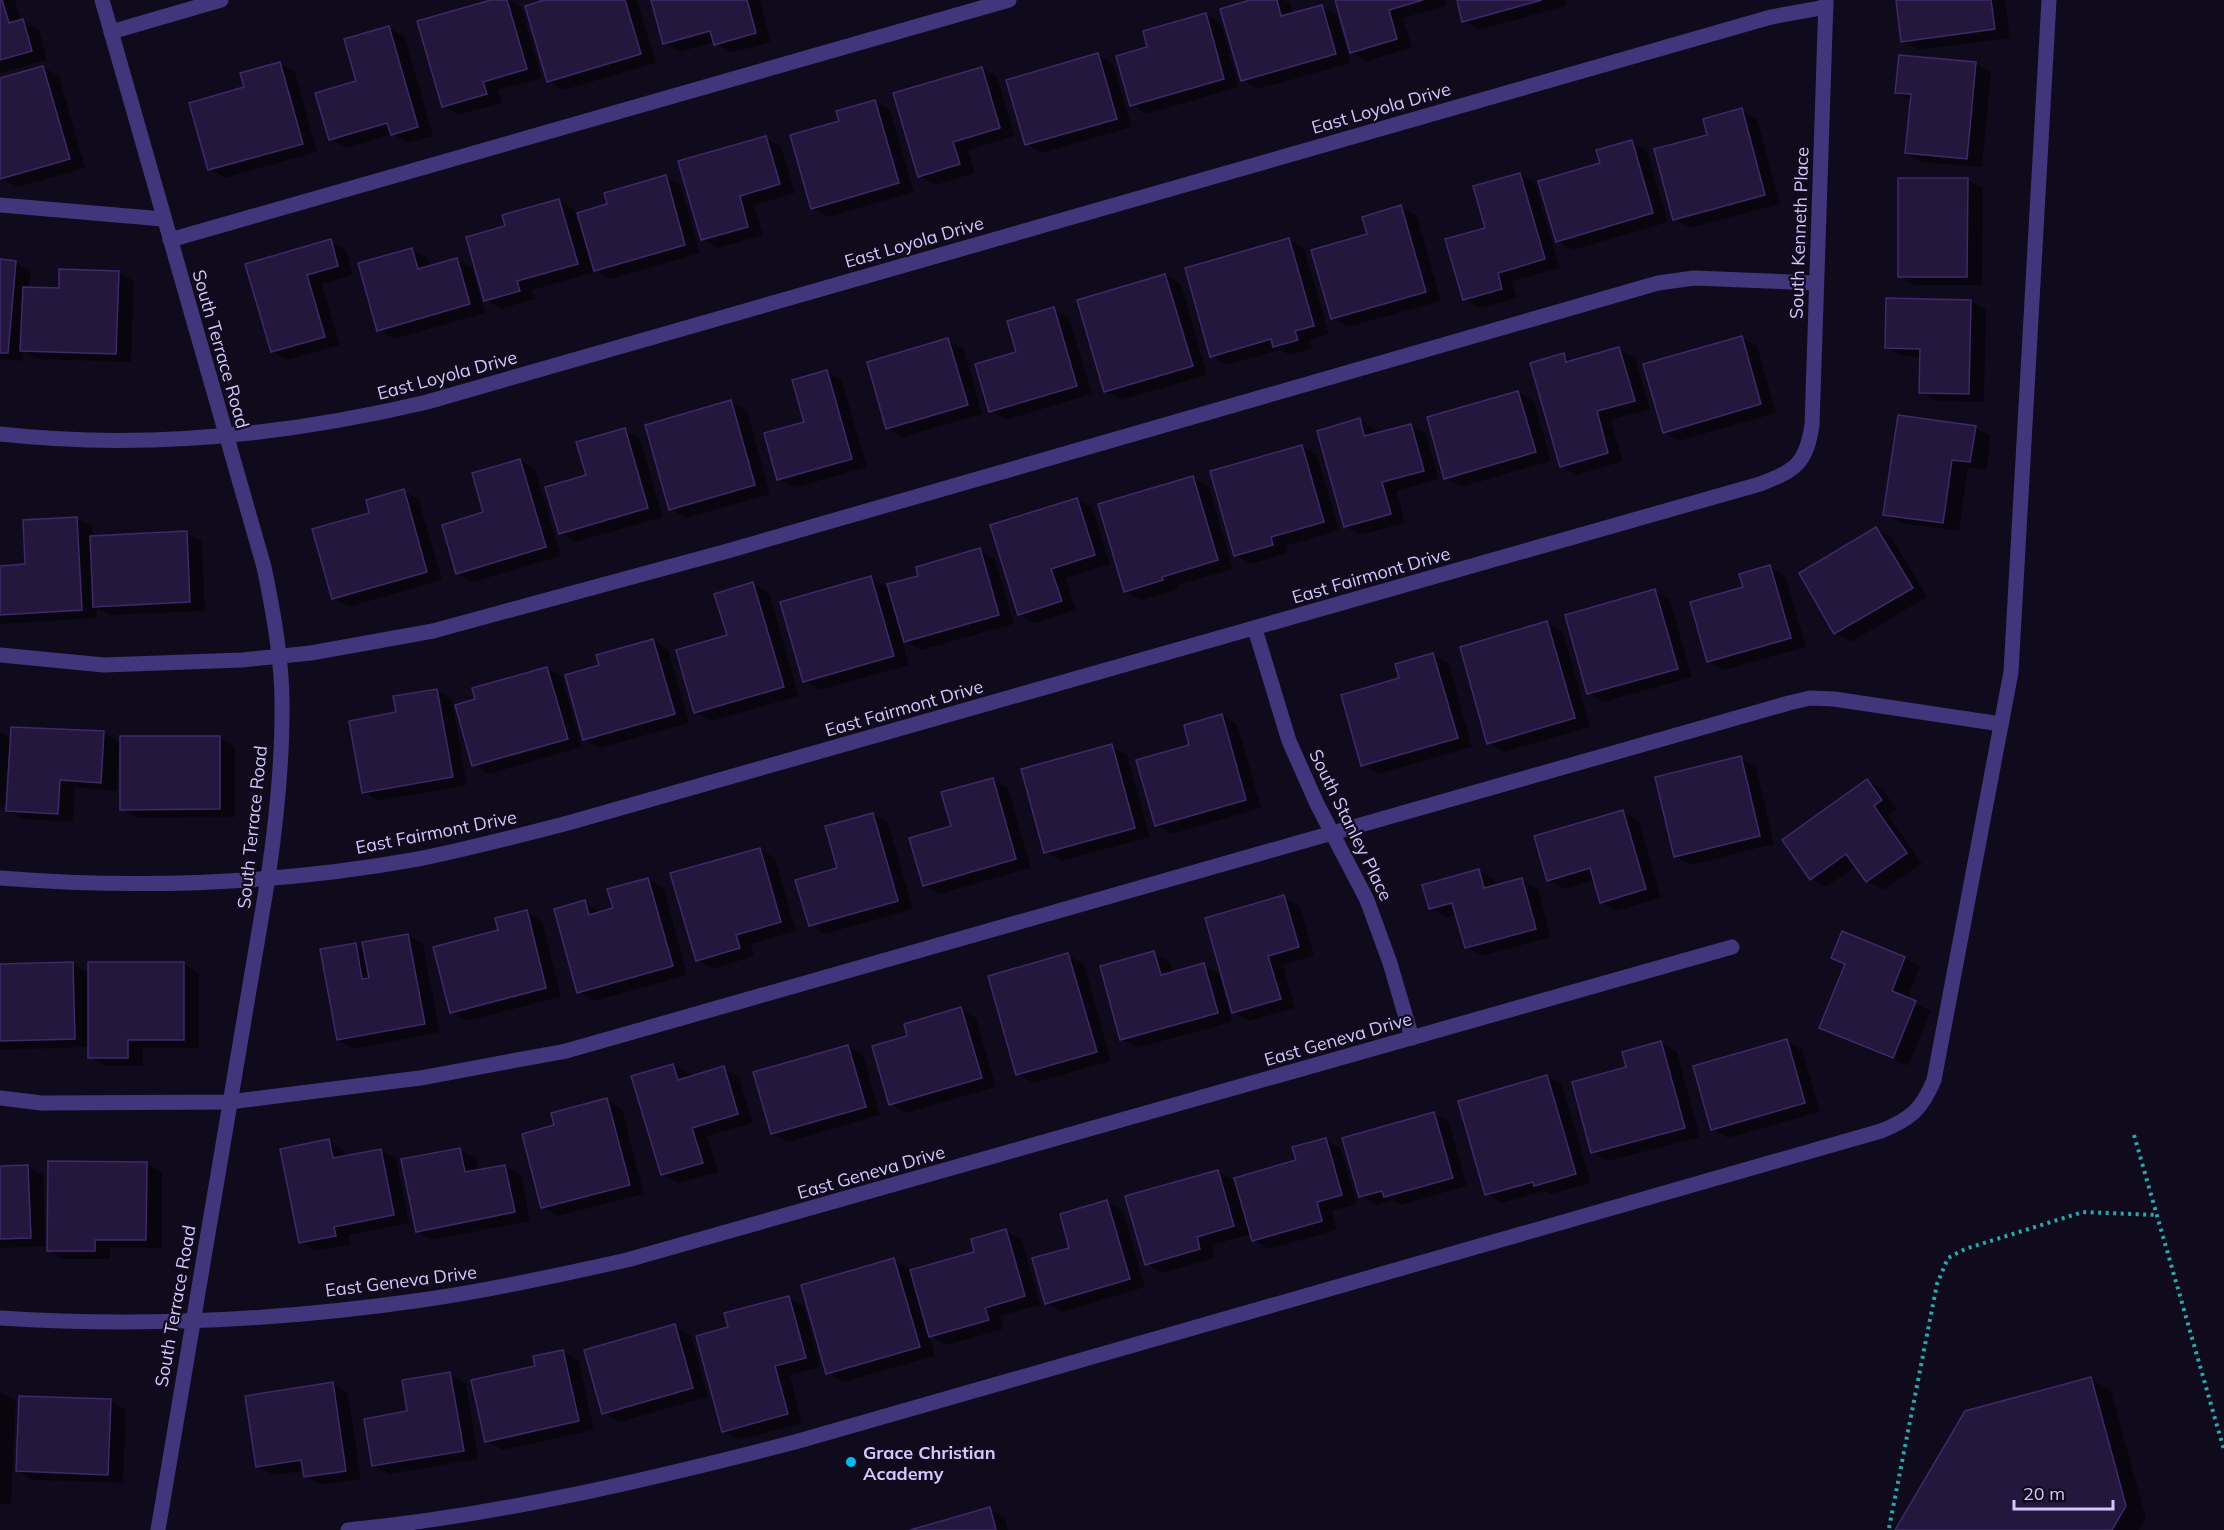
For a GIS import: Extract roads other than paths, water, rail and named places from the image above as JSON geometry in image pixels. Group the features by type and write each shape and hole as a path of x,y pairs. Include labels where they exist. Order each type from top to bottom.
{"street":[{"name":"South Terrace Road","path":"102,0 264,567 274,613 282,711 276,819 268,878 158,1530"},
{"path":"111,32 220,0"},
{"path":"170,240 1009,0"},
{"path":"348,1530 494,1511 712,1464 795,1442 1858,1137 1898,1124 1915,1113 1927,1098 1934,1080 2011,672 2049,0"},
{"name":"South Kenneth Place","path":"1799,464 1809,446 1812,425 1826,3"},
{"name":"East Loyola Drive","path":"0,434 118,440 226,436 332,423 428,402 1826,3"},
{"path":"0,205 163,219"},
{"path":"0,655 104,665 278,657 376,643 445,628 747,545 1659,283 1694,278 1816,283"},
{"name":"East Fairmont Drive","path":"0,878 137,884 268,878 417,859 491,843 1255,629 1760,484 1782,476 1799,464"},
{"name":"South Stanley Place","path":"1255,629 1289,741 1302,772 1367,900 1380,933 1412,1038"},
{"path":"0,1098 42,1103 229,1102 420,1078 566,1051 1810,698 1834,699 2001,724"},
{"name":"East Geneva Drive","path":"0,1318 91,1321 276,1316 421,1301 627,1260 1732,947"}],"place":[{"name":"Grace Christian Academy","path":"851,1462"}]}
